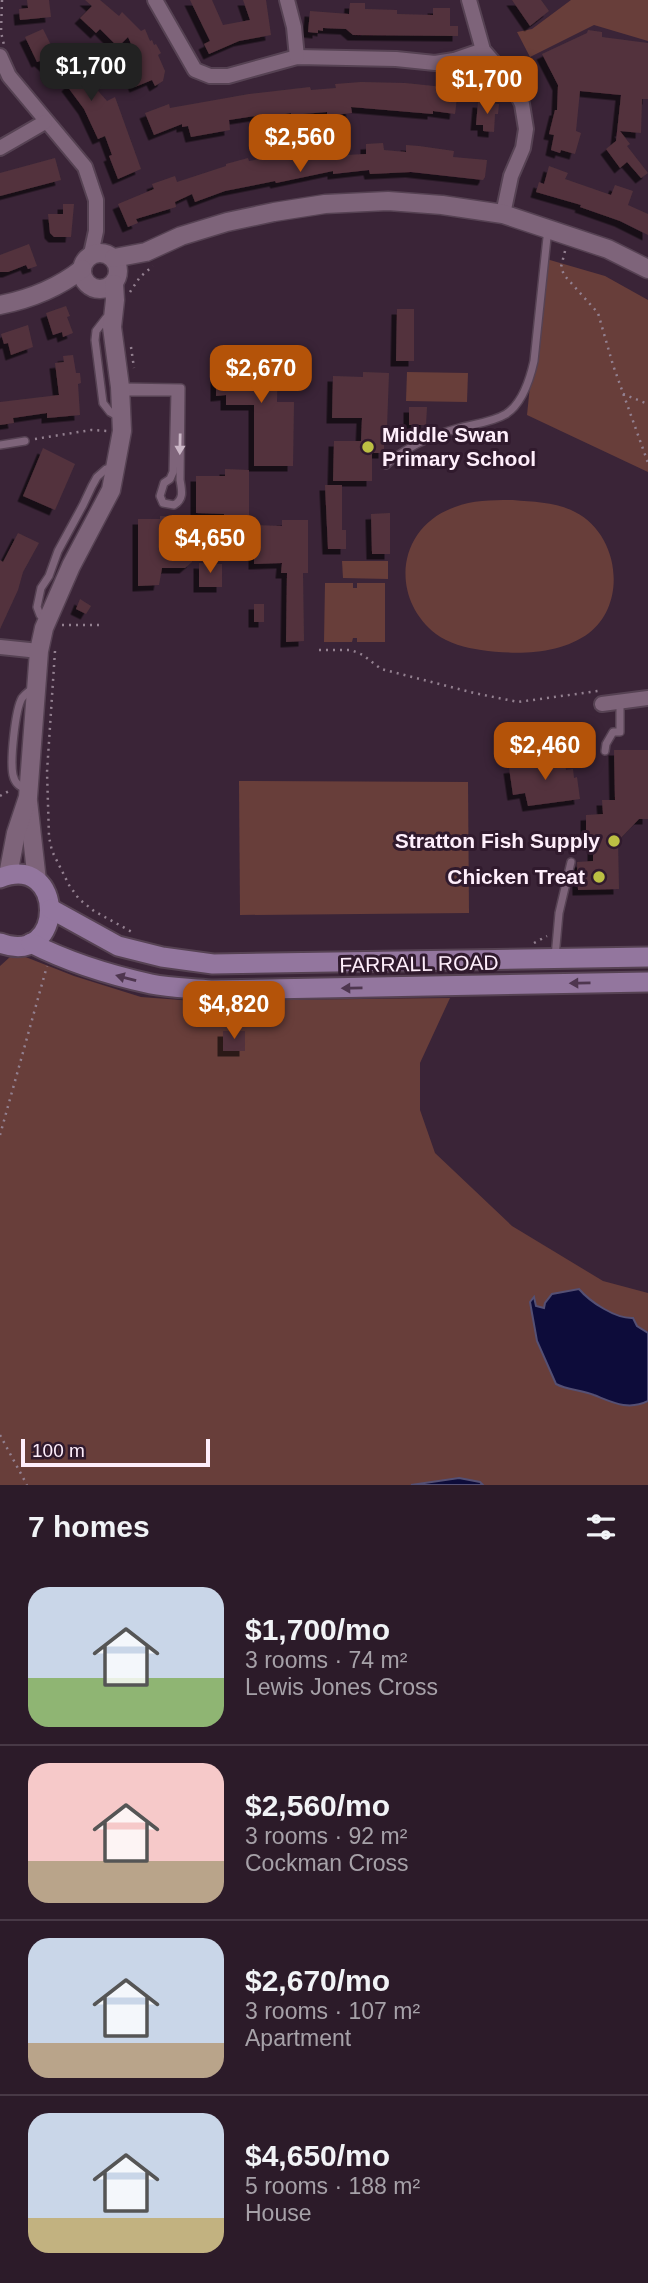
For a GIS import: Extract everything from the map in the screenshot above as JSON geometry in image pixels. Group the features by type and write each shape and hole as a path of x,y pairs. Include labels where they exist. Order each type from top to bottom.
{"main road":[{"path":"2,947 23,946 42,935 49,923 51,909 44,889 37,881 28,876 4,876"},
{"name":"FARRALL ROAD","path":"51,909 118,946 162,957 213,964 648,957"},
{"name":"FARRALL ROAD","path":"31,943 50,953 104,972 153,985 211,990 648,982"}],"street":[{"path":"155,0 195,70 210,76 228,76 297,57 396,59 435,63 483,50"},
{"path":"287,0 294,27 297,57"},
{"path":"469,0 483,50 511,82 522,104 526,129 523,148 510,176 503,214"},
{"path":"0,56 9,76 85,167 96,200 96,231 109,266 116,300 109,323"},
{"path":"0,148 45,122"},
{"path":"0,305 16,302 109,266 152,258 181,236 227,222 325,204 388,201 503,214 608,249 648,269"},
{"path":"57,287 105,288 109,266"},
{"path":"37,881 28,794 39,651 54,624 71,566 111,489 122,424 125,388 109,323 93,287"},
{"path":"0,647 39,651"},
{"path":"602,704 648,698"},
{"path":"4,876 28,794"}],"lane":[{"path":"386,465 415,445 444,432 494,419 507,413 515,405 529,381 534,361 548,228"},
{"path":"109,323 96,331 95,340 103,403 122,424"},
{"path":"125,388 181,388 182,495 180,502 174,505 163,503 160,496 164,482 170,479 173,472 175,391 125,388"},
{"path":"0,445 25,441"},
{"path":"605,751 609,736 613,732 620,732 620,701"},
{"path":"555,958 556,934 571,862"}],"path":[{"path":"566,248 561,267 564,275 598,313 648,463"},
{"path":"128,300 152,258"},
{"path":"109,266 139,279"},
{"path":"125,388 134,358 131,345"},
{"path":"623,394 648,404"},
{"path":"25,441 122,424"},
{"path":"56,640 47,772 49,837 52,851 69,886 79,899 94,911 138,936"},
{"path":"319,650 351,650 363,655 381,669 518,702 609,689"},
{"path":"528,945 556,934"},
{"path":"0,1135 50,953"},
{"path":"0,1435 27,1485"}],"shaded area":[{"path":"571,0 648,0 648,41 594,25 530,57 517,32 532,29"},
{"path":"543,258 605,276 648,300 648,472 527,415"},
{"path":"407,372 468,373 467,402 406,401"},
{"path":"491,500 560,506 590,522 609,552 613,587 609,605 601,620 589,633 565,646 522,653 494,652 457,645 436,634 421,619 411,601 406,583 406,564 411,546 421,530 436,517 455,507"},
{"path":"342,561 388,561 388,579 343,578"},
{"path":"325,583 353,583 353,588 357,588 357,583 385,583 385,642 357,642 357,638 353,638 352,642 324,642"},
{"path":"239,781 468,782 469,913 240,915"},
{"path":"23,956 74,976 141,997 194,1001 450,998 420,1063 420,1110 435,1153 512,1226 603,1281 648,1293 648,1485 0,1485 0,966 10,957"},
{"path":"579,1289 604,1309 619,1316 633,1318 637,1326 648,1333 648,1401 634,1405 620,1404 556,1384 537,1341 530,1302 534,1297 536,1306 544,1308 552,1294"},
{"path":"459,1478 483,1485 411,1485"}],"building":[{"path":"27,0 49,0 51,17 20,20 19,9 28,8"},
{"path":"85,0 100,0 119,16 122,12 141,31 145,29 150,41 156,44 161,53 158,55 165,71 163,81 155,86 152,80 135,87 129,72 141,67 128,37 118,47 100,29 96,33 80,18 92,6"},
{"path":"190,0 212,0 223,25 250,20 243,0 266,0 271,35 239,41 209,54 204,44 210,41"},
{"path":"512,0 541,0 549,11 530,26"},
{"path":"350,3 365,3 365,9 397,10 397,14 433,15 433,8 450,8 450,26 458,26 458,36 353,35 346,29 323,28 323,31 318,30 318,33 308,32 310,11 349,14"},
{"path":"43,29 58,59 70,46 84,60 77,67 107,101 115,97 141,169 118,179 105,136 98,139 84,109 67,86 73,80 58,67 53,73 40,61 37,62 25,37"},
{"path":"588,30 602,32 602,37 648,43 648,99 642,99 641,133 620,131 630,144 627,146 648,173 641,178 627,162 620,168 606,149 616,141 621,95 580,91 576,131 581,133 575,154 551,150 554,135 549,134 557,110 558,85 542,54 587,33"},
{"path":"361,82 463,89 462,99 457,99 455,114 351,107 352,113 327,116 327,112 268,117 267,114 229,120 230,130 191,137 188,126 182,127 182,124 154,135 145,113 169,104 170,108 249,94 310,87 311,90 336,88 335,84"},
{"path":"478,102 499,104 498,114 495,114 494,132 483,131 483,125 476,125"},
{"path":"383,143 384,150 406,152 406,145 419,146 454,151 453,157 487,160 485,177 483,180 411,172 370,174 369,170 333,174 333,171 225,191 195,202 192,194 175,202 176,207 136,219 138,223 128,227 118,204 154,189 152,184 175,176 177,182 248,158 249,161 281,155 282,159 344,149 345,155 366,154 366,144"},
{"path":"55,158 61,180 0,196 0,173"},
{"path":"549,166 568,173 565,179 611,195 615,185 633,191 628,205 648,214 648,235 620,221 580,207 581,205 536,192 539,182 544,184"},
{"path":"63,204 74,204 71,237 54,237 50,233 48,214 63,214"},
{"path":"29,244 37,266 28,269 26,265 0,272 0,255"},
{"path":"66,306 73,333 63,337 62,332 53,335 46,313"},
{"path":"397,309 414,309 414,361 396,361"},
{"path":"28,325 33,347 11,355 8,343 4,344 1,334"},
{"path":"248,351 278,351 277,402 294,402 293,466 254,466 254,405 226,405 226,395 216,396 216,371 227,370 227,359 248,359"},
{"path":"73,355 76,373 80,373 80,415 47,418 47,413 13,418 14,423 0,425 0,402 59,395 55,363 64,362 63,356"},
{"path":"363,372 389,373 384,453 372,453 372,481 333,481 334,441 361,441 362,418 332,418 333,376 363,377"},
{"path":"409,407 427,407 426,425 409,425"},
{"path":"43,448 75,464 55,510 23,496"},
{"path":"225,469 249,470 249,521 224,521 224,514 196,513 196,476 225,476"},
{"path":"325,485 342,485 342,530 346,530 346,549 328,549"},
{"path":"390,513 390,554 372,554 371,514"},
{"path":"160,516 193,517 192,562 185,568 162,568 159,585 138,586 138,519 160,519"},
{"path":"282,520 308,520 308,573 303,573 304,641 286,642 287,573 281,573 282,563 254,564 254,525 282,526"},
{"path":"18,533 39,543 23,572 0,629 0,560 3,562"},
{"path":"199,563 222,564 222,587 199,587"},
{"path":"80,599 91,606 86,614 76,609"},
{"path":"254,604 264,604 264,622 254,622"},
{"path":"614,750 648,750 648,819 639,819 618,841 619,889 578,890 577,862 593,861 593,837 586,838 586,815 603,814 602,800 615,800"},
{"path":"564,757 566,770 573,769 574,778 577,777 580,799 528,806 525,793 513,795 509,768"},
{"path":"223,1031 245,1031 245,1051 223,1051"}],"place":[{"name":"Middle Swan Primary School","path":"368,447"},
{"name":"Stratton Fish Supply","path":"614,841"},
{"name":"Chicken Treat","path":"599,877"}]}
